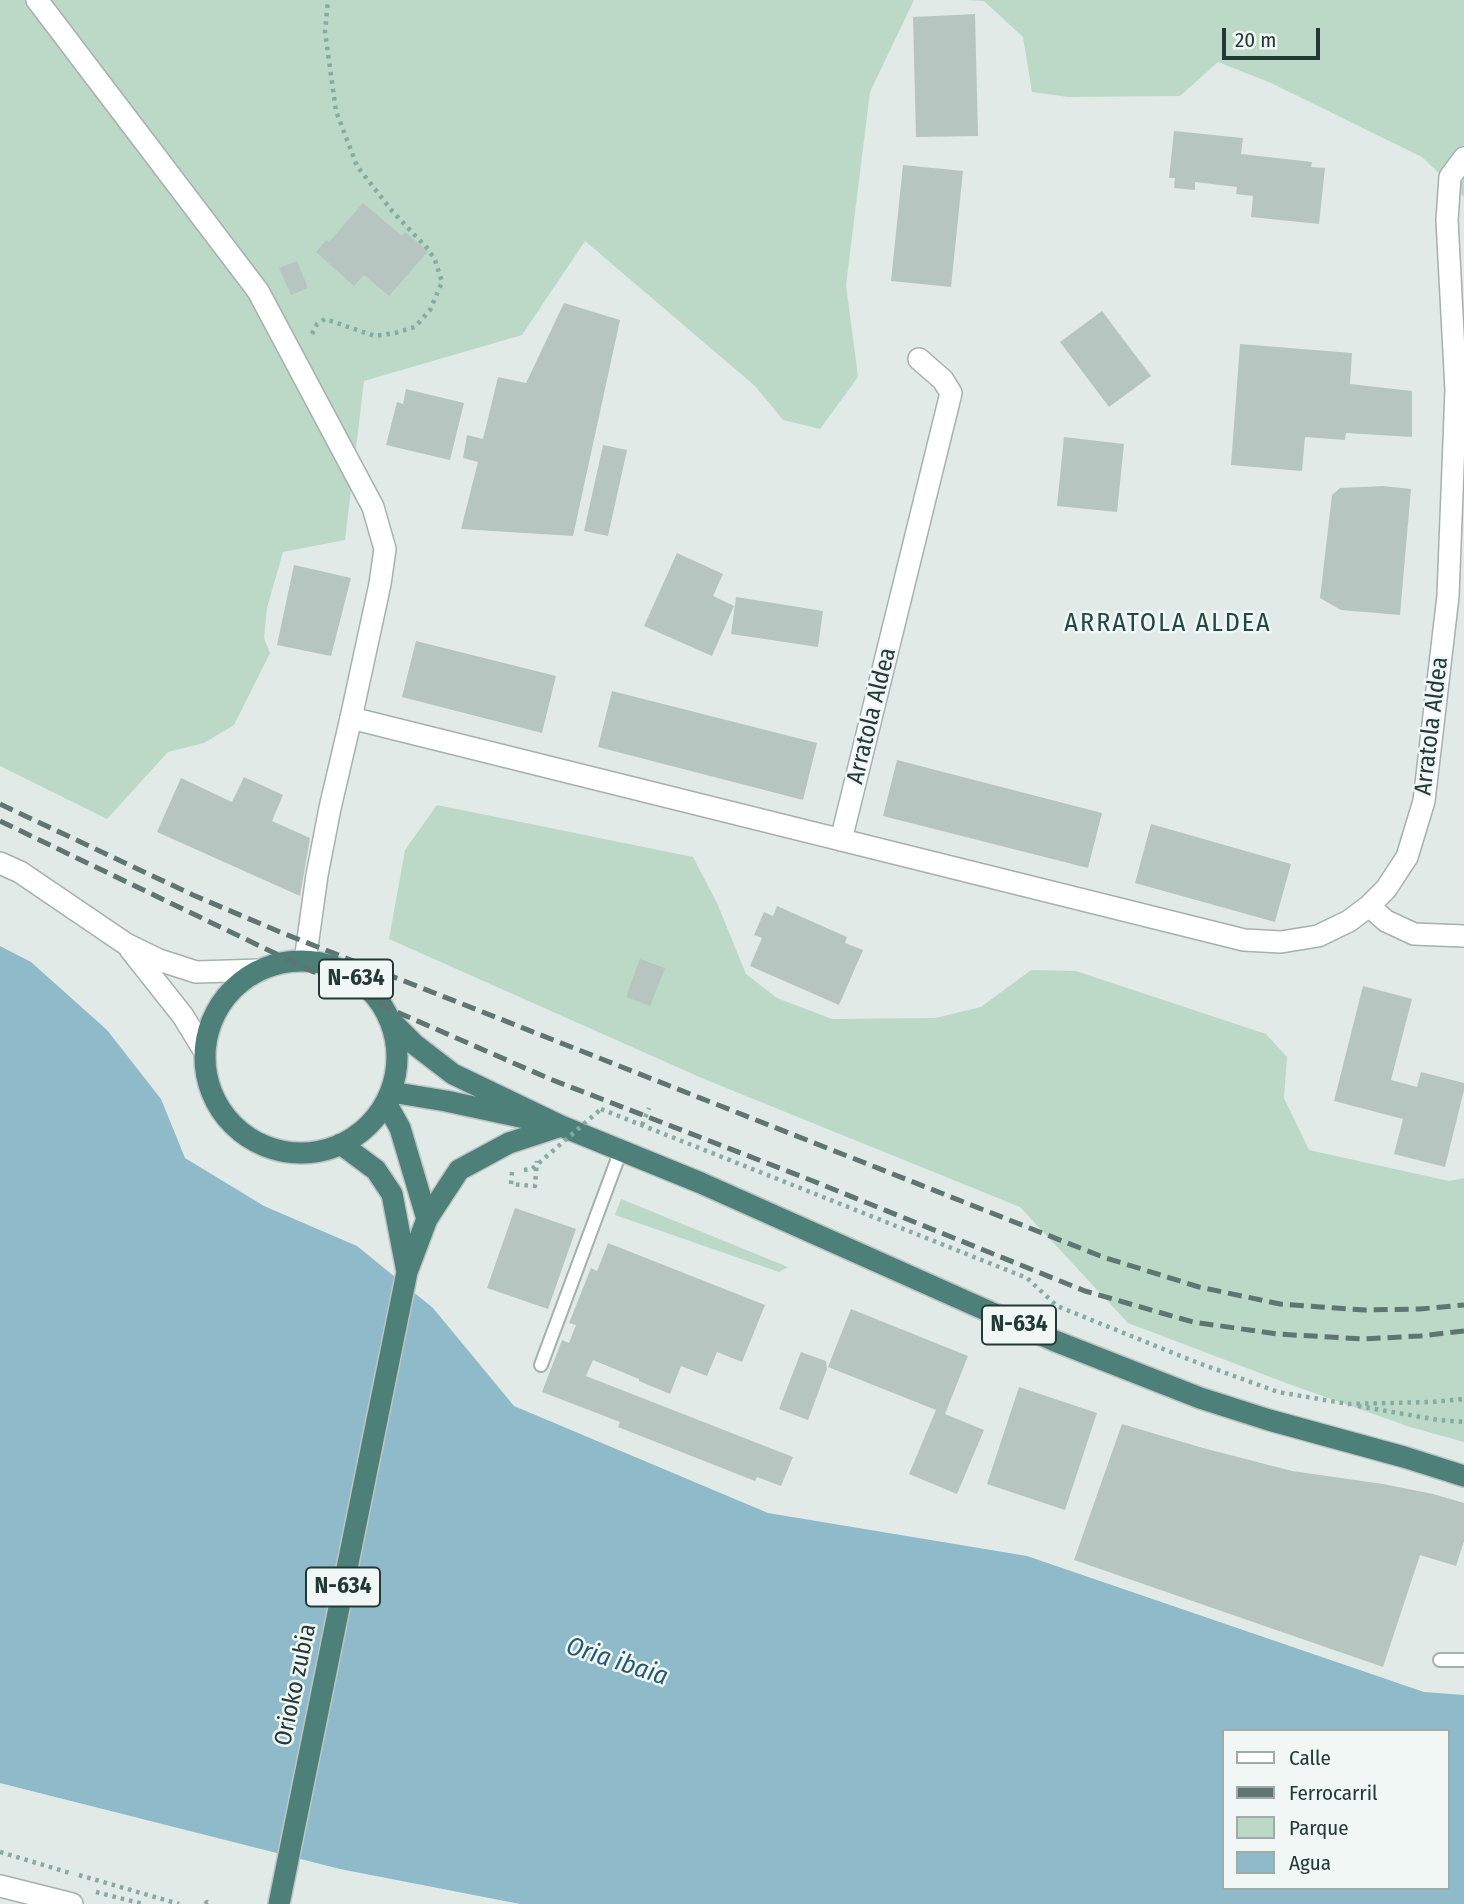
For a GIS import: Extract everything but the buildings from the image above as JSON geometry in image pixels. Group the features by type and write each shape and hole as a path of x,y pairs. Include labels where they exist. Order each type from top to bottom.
{"highway":[{"name":"N-634","path":"306,961 331,966 355,978 369,989 390,1020 397,1051 395,1080 388,1098 372,1123 341,1144 314,1152 296,1153 278,1150 251,1139 225,1116 210,1088 205,1052 214,1017 228,995 243,980 261,970 286,962 306,961"},
{"name":"N-634","path":"390,1020 414,1044 453,1074 561,1126 701,1183 1055,1341 1200,1398 1464,1476"},
{"name":"N-634","path":"388,1098 446,1101 561,1126"},
{"path":"388,1098 428,1219"},
{"name":"N-634","path":"407,1272 428,1219 459,1170 509,1143 561,1126"},
{"name":"N-634","path":"341,1144 376,1170 392,1194 407,1272"},
{"name":"Orioko zubia","path":"279,1903 407,1272"}],"street":[{"path":"37,0 258,291 373,507 385,549 380,584 317,875 306,961"},
{"name":"Arratola Aldea","path":"351,718 1244,940 1282,943 1318,936 1349,921 1386,889 1407,857 1424,802 1448,596 1460,389 1447,220 1450,177 1464,158"},
{"name":"Arratola Aldea","path":"841,840 951,393 943,380 919,359"},
{"path":"0,863 20,872 126,944 159,960 196,972 261,970"},
{"path":"1369,906 1386,921 1414,934 1464,936"},
{"path":"126,944 183,1016 205,1052"},
{"path":"0,1886 72,1904"}],"lane":[{"path":"541,1365 621,1150"},
{"path":"1440,1660 1464,1660"}],"path":[{"path":"312,334 317,324 326,319 375,335 396,333 415,327 430,310 442,282 435,260 428,250 392,211 357,166 336,111 325,32 328,0"},
{"path":"642,1125 649,1108"},
{"path":"536,1175 535,1186 511,1184 513,1168 532,1169 601,1109 1027,1278 1056,1306 1278,1392 1438,1420 1464,1422"},
{"path":"1348,1404 1464,1399"},
{"path":"0,1852 178,1904"}],"green space":[{"path":"0,0 914,0 870,92 846,285 858,377 820,429 783,420 755,386 585,241 522,335 364,381 345,540 283,552 267,608 264,638 270,653 234,725 204,743 168,752 107,819 0,766"},
{"path":"965,0 1464,0 1464,197 1422,157 1271,83 1218,62 1180,96 1068,97 1032,92 1023,37 984,1"},
{"path":"437,805 693,857 717,903 746,974 777,998 832,1019 935,1018 981,1007 1031,970 1076,971 1266,1034 1287,1057 1284,1098 1309,1150 1449,1181 1464,1178 1464,1442 1410,1427 1128,1323 1020,1207 704,1079 389,939 405,850"},
{"path":"621,1199 788,1267 779,1272 615,1215"}],"water":[{"name":"Oria ibaia","path":"0,946 31,962 107,1030 161,1099 185,1158 264,1206 357,1246 433,1308 514,1406 768,1513 1027,1556 1424,1692 1464,1695 1464,1904 520,1904 340,1869 0,1783"}],"railway":[{"path":"0,804 193,895 280,932 1103,1257 1199,1287 1280,1304 1365,1310 1464,1305"},
{"path":"0,821 397,1012 550,1079 1085,1291 1193,1322 1277,1334 1363,1339 1464,1331"}],"district":[{"name":"ARRATOLA ALDEA","path":"1168,624"}]}
